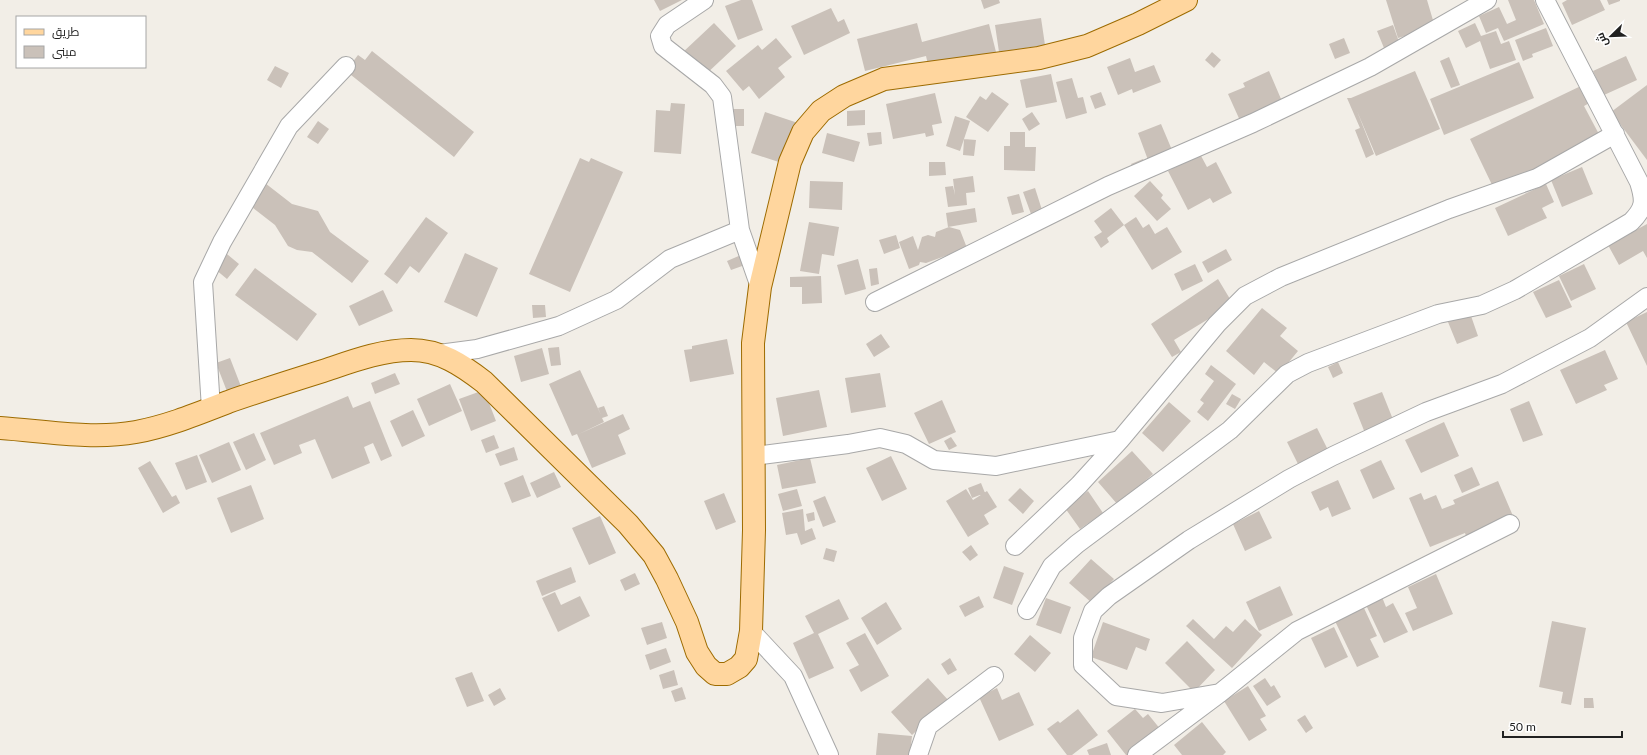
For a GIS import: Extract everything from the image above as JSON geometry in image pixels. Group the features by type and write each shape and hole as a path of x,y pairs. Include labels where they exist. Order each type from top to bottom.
{"main road":[{"path":"0,428 97,435 127,433 172,423 342,365 386,353 411,350 439,354 461,364 484,382 628,524 654,555 667,578 687,622 697,652 706,666 715,674 727,674 739,667 746,659 751,632 754,530 753,343 760,287 790,162 803,132 821,111 844,96 884,79 1039,58 1087,46 1138,24 1186,0"}],"street":[{"path":"704,0 667,25 660,36 663,46 713,85 722,97 740,230 760,287"},
{"path":"874,302 1108,186 1253,123 1370,67 1487,0"},
{"path":"1027,610 1052,566 1078,544 1230,430 1287,374 1308,363 1431,317 1482,305 1515,290 1631,222 1641,212 1643,198 1639,182 1545,0"},
{"path":"211,409 203,282 222,242 289,126 346,66"},
{"path":"1014,546 1079,485 1120,440 1217,324 1245,296 1281,277 1434,214 1537,178 1615,134"},
{"path":"439,354 477,349 559,326 616,300 670,259 740,230"},
{"path":"1220,693 1162,703 1116,696 1083,665 1083,638 1093,611 1109,596 1189,540 1289,479 1426,412 1502,384 1590,338 1647,297"},
{"path":"754,456 848,444 880,438 906,444 934,460 996,466 1120,440"},
{"path":"1137,755 1220,693 1297,631 1510,524"},
{"path":"751,632 793,676 829,755"},
{"path":"918,755 928,726 994,676"}],"building":[{"path":"654,0 682,0 660,11"},
{"path":"741,0 752,0 763,30 738,40 725,6"},
{"path":"981,0 999,0 1000,3 984,9"},
{"path":"1386,0 1427,0 1435,27 1398,38"},
{"path":"1508,0 1534,0 1544,24 1504,41 1498,28 1486,33 1479,16 1499,7 1507,24 1516,20"},
{"path":"1567,0 1600,0 1605,10 1572,25 1562,3"},
{"path":"1607,0 1620,0 1620,1 1609,5"},
{"path":"831,8 838,22 844,19 850,33 804,55 791,26"},
{"path":"1041,18 1045,45 999,52 995,25"},
{"path":"714,23 736,46 704,76 682,53"},
{"path":"917,23 922,42 989,24 996,52 929,69 926,56 865,71 857,39"},
{"path":"1475,23 1481,36 1496,31 1501,44 1509,41 1516,60 1490,69 1480,41 1466,48 1458,31"},
{"path":"1393,25 1399,42 1384,48 1377,31"},
{"path":"1546,28 1553,46 1532,54 1533,57 1523,61 1515,40"},
{"path":"776,38 792,57 778,68 785,77 759,99 749,86 743,91 726,71 758,45 762,50"},
{"path":"1344,38 1350,53 1335,59 1329,44"},
{"path":"372,51 474,132 454,157 346,71 358,55 365,60"},
{"path":"1212,52 1221,60 1214,68 1205,60"},
{"path":"1626,56 1637,80 1604,95 1593,71"},
{"path":"1449,57 1460,85 1451,88 1440,61"},
{"path":"1130,58 1135,72 1154,65 1161,82 1133,93 1132,89 1118,95 1107,67"},
{"path":"1519,62 1534,98 1444,135 1430,99"},
{"path":"275,66 289,73 281,88 267,80"},
{"path":"1269,71 1284,106 1242,125 1228,94 1245,87 1243,83"},
{"path":"1415,71 1440,129 1376,156 1357,111 1374,154 1366,158 1355,130 1360,128 1347,98 1351,98"},
{"path":"1051,74 1057,102 1026,108 1020,80"},
{"path":"1072,78 1078,98 1083,97 1087,113 1066,119 1056,82"},
{"path":"1585,84 1593,101 1584,106 1601,138 1494,189 1470,139"},
{"path":"1647,85 1647,160 1611,112"},
{"path":"992,92 1009,104 988,132 966,117 980,96 986,100"},
{"path":"1101,92 1106,105 1095,109 1090,96"},
{"path":"935,93 942,123 932,125 934,135 926,137 925,133 893,139 886,104"},
{"path":"671,103 685,104 681,154 654,152 656,110 670,111"},
{"path":"733,109 744,109 744,126 734,126"},
{"path":"865,110 865,125 847,126 847,111"},
{"path":"765,112 798,123 785,164 751,153"},
{"path":"1032,112 1040,124 1029,131 1022,119"},
{"path":"955,116 970,121 960,151 946,146"},
{"path":"318,121 329,129 318,144 307,137"},
{"path":"1161,124 1172,150 1148,160 1138,133"},
{"path":"881,132 882,144 869,146 867,133"},
{"path":"1010,132 1025,132 1025,147 1036,147 1035,171 1004,170 1004,146 1010,146"},
{"path":"827,133 860,142 854,162 822,153"},
{"path":"964,139 976,140 974,156 963,155"},
{"path":"1200,154 1207,167 1216,162 1232,193 1213,203 1210,198 1188,210 1168,171"},
{"path":"580,158 589,162 591,158 623,172 570,292 529,274"},
{"path":"1143,159 1147,168 1136,173 1131,164"},
{"path":"929,162 945,162 946,175 929,176"},
{"path":"1582,167 1593,194 1562,207 1551,180"},
{"path":"973,176 975,192 966,193 967,205 948,207 945,187 953,186 955,195 953,179"},
{"path":"810,181 843,182 842,210 809,208"},
{"path":"1150,181 1163,195 1161,198 1171,209 1157,221 1134,196"},
{"path":"265,183 292,204 318,211 330,232 369,261 352,283 312,252 297,250 288,246 275,225 248,204"},
{"path":"1546,184 1554,202 1542,208 1547,218 1508,236 1495,208"},
{"path":"1035,188 1042,210 1031,214 1023,192"},
{"path":"1019,194 1024,212 1012,215 1007,197"},
{"path":"975,208 977,222 948,227 946,213"},
{"path":"1111,208 1124,225 1107,238 1109,242 1101,248 1094,237 1102,232 1094,221"},
{"path":"426,217 448,233 419,273 410,266 397,284 384,274"},
{"path":"1136,217 1143,228 1149,224 1155,234 1167,227 1182,252 1152,270 1124,225"},
{"path":"809,222 839,227 834,256 822,254 819,274 800,271"},
{"path":"1647,224 1647,258 1643,251 1619,265 1608,245"},
{"path":"949,227 960,230 967,248 926,263 920,262 919,265 909,269 899,242 913,236 918,250 922,237 928,235 935,237 936,232"},
{"path":"896,235 900,248 884,254 879,240"},
{"path":"216,245 239,264 227,279 204,260"},
{"path":"1226,249 1232,260 1208,273 1202,262"},
{"path":"465,253 498,268 477,317 444,302"},
{"path":"741,255 745,265 731,270 727,261"},
{"path":"858,259 866,289 845,295 837,265"},
{"path":"1195,264 1203,281 1182,291 1174,274"},
{"path":"1584,264 1596,289 1571,301 1559,276"},
{"path":"255,268 317,314 297,341 235,295"},
{"path":"877,268 879,284 871,286 869,269"},
{"path":"821,276 822,303 802,304 802,287 790,287 790,277"},
{"path":"1218,279 1233,304 1174,340 1181,352 1172,357 1151,324"},
{"path":"1559,280 1572,307 1546,318 1533,292"},
{"path":"383,290 393,311 359,326 349,306"},
{"path":"532,305 545,305 546,317 533,318"},
{"path":"1262,308 1287,328 1280,336 1298,351 1279,374 1264,362 1254,375 1226,351"},
{"path":"1647,312 1647,366 1626,322"},
{"path":"1470,313 1478,336 1457,344 1448,322"},
{"path":"881,334 890,347 874,357 866,344"},
{"path":"727,339 734,374 690,382 684,350 692,349 692,346"},
{"path":"559,347 561,365 551,366 548,348"},
{"path":"542,348 549,374 521,382 514,356"},
{"path":"1605,350 1618,379 1604,385 1607,390 1576,404 1560,370"},
{"path":"230,358 242,389 228,394 216,363"},
{"path":"1338,362 1343,373 1333,378 1328,367"},
{"path":"1211,365 1236,384 1208,421 1197,412 1204,403 1200,400 1214,381 1205,374"},
{"path":"580,370 601,415 598,408 604,406 608,416 602,418 604,422 579,434 623,414 630,429 618,435 626,454 592,468 577,434 572,436 549,384"},
{"path":"395,373 400,384 375,394 371,383"},
{"path":"880,373 886,407 851,413 845,378"},
{"path":"450,384 462,411 429,426 417,399"},
{"path":"484,390 496,421 471,431 459,399"},
{"path":"819,390 827,427 783,436 776,398"},
{"path":"1382,392 1394,422 1365,433 1353,403"},
{"path":"1232,394 1241,399 1235,409 1226,404"},
{"path":"348,396 353,408 370,401 392,456 381,461 373,443 364,447 370,463 332,479 315,439 299,445 302,453 274,465 260,433"},
{"path":"942,400 956,432 929,444 914,413"},
{"path":"1529,401 1543,435 1523,442 1510,409"},
{"path":"1169,402 1191,421 1163,452 1142,433"},
{"path":"413,410 425,436 402,447 390,421"},
{"path":"1444,422 1459,456 1421,473 1405,440"},
{"path":"1317,428 1329,452 1299,466 1287,442"},
{"path":"254,433 266,460 246,470 233,442"},
{"path":"494,435 499,448 486,453 481,440"},
{"path":"951,437 957,446 949,450 944,441"},
{"path":"229,442 241,470 212,483 199,455"},
{"path":"514,447 518,460 500,466 495,454"},
{"path":"1132,451 1153,474 1118,505 1098,482"},
{"path":"197,455 207,482 186,490 175,463"},
{"path":"891,456 907,489 882,501 866,468"},
{"path":"810,458 816,483 782,489 777,465"},
{"path":"1381,460 1395,489 1373,499 1360,470"},
{"path":"150,461 172,497 176,495 180,503 163,513 138,468"},
{"path":"1472,467 1480,485 1462,493 1454,475"},
{"path":"554,472 561,487 537,498 530,483"},
{"path":"523,475 531,496 512,503 504,483"},
{"path":"1338,480 1351,509 1332,517 1328,507 1320,511 1311,492"},
{"path":"1498,481 1513,516 1466,536 1465,533 1430,547 1409,498 1421,493 1424,500 1436,495 1442,509 1455,504 1453,500"},
{"path":"981,483 985,493 972,498 968,488"},
{"path":"251,485 264,519 231,533 217,498"},
{"path":"1020,488 1034,501 1023,514 1008,500"},
{"path":"797,489 802,506 783,511 778,494"},
{"path":"966,489 973,500 987,491 997,507 984,515 989,524 968,537 946,501"},
{"path":"1088,491 1103,513 1080,529 1065,508"},
{"path":"724,493 736,522 716,530 704,501"},
{"path":"825,496 836,522 823,527 813,501"},
{"path":"803,509 805,531 812,528 816,539 801,545 797,533 786,535 782,513"},
{"path":"1259,511 1272,538 1245,551 1233,524"},
{"path":"814,512 815,520 808,522 806,514"},
{"path":"600,516 616,553 589,565 572,528"},
{"path":"971,545 978,555 970,561 962,552"},
{"path":"826,548 837,551 834,562 823,559"},
{"path":"1091,559 1114,579 1092,603 1069,583"},
{"path":"1004,566 1024,573 1012,605 993,598"},
{"path":"571,567 576,582 542,596 536,581"},
{"path":"635,573 640,584 625,591 620,580"},
{"path":"1436,574 1453,614 1413,631 1405,613 1417,608 1408,587"},
{"path":"1280,586 1293,615 1259,631 1246,602"},
{"path":"555,592 561,605 580,596 590,616 558,632 542,598"},
{"path":"979,596 984,607 965,617 959,606"},
{"path":"1382,597 1386,607 1393,603 1408,632 1384,643 1366,605"},
{"path":"1046,598 1071,607 1061,634 1036,625"},
{"path":"839,599 849,619 818,634 834,668 809,679 793,643 814,633 805,616"},
{"path":"886,602 902,629 877,645 861,618"},
{"path":"1364,608 1377,636 1370,639 1379,657 1357,667 1335,621"},
{"path":"1193,619 1214,639 1226,626 1233,632 1245,619 1262,635 1232,668 1186,626"},
{"path":"1552,621 1586,628 1571,705 1561,703 1563,692 1539,687"},
{"path":"662,622 667,638 647,645 641,628"},
{"path":"1103,622 1150,639 1146,651 1136,647 1127,670 1091,657"},
{"path":"1334,627 1348,657 1325,668 1311,638"},
{"path":"865,633 889,676 861,692 849,670 859,665 846,643"},
{"path":"1030,635 1051,653 1035,672 1014,654"},
{"path":"1187,641 1215,670 1194,692 1165,663"},
{"path":"666,648 671,662 650,670 645,655"},
{"path":"950,658 957,670 948,675 941,664"},
{"path":"674,670 678,685 663,689 659,675"},
{"path":"472,672 484,701 467,707 455,678"},
{"path":"928,678 949,701 912,735 891,712"},
{"path":"1265,678 1271,687 1274,685 1281,697 1267,706 1253,686"},
{"path":"1248,686 1266,716 1260,719 1267,730 1249,741 1224,701"},
{"path":"682,687 686,699 675,702 671,691"},
{"path":"500,688 506,699 494,706 488,695"},
{"path":"997,688 1002,700 1019,692 1034,725 999,741 979,697"},
{"path":"1584,698 1593,698 1594,708 1584,708"},
{"path":"1078,709 1098,735 1072,755 1067,755 1047,729 1058,721 1060,723"},
{"path":"1135,709 1143,718 1148,714 1161,730 1131,755 1126,755 1107,731"},
{"path":"1305,715 1313,728 1306,733 1297,720"},
{"path":"1202,722 1226,752 1223,755 1182,755 1174,745"},
{"path":"878,733 912,736 910,755 876,755"},
{"path":"1107,743 1111,755 1089,755 1087,750"}]}
